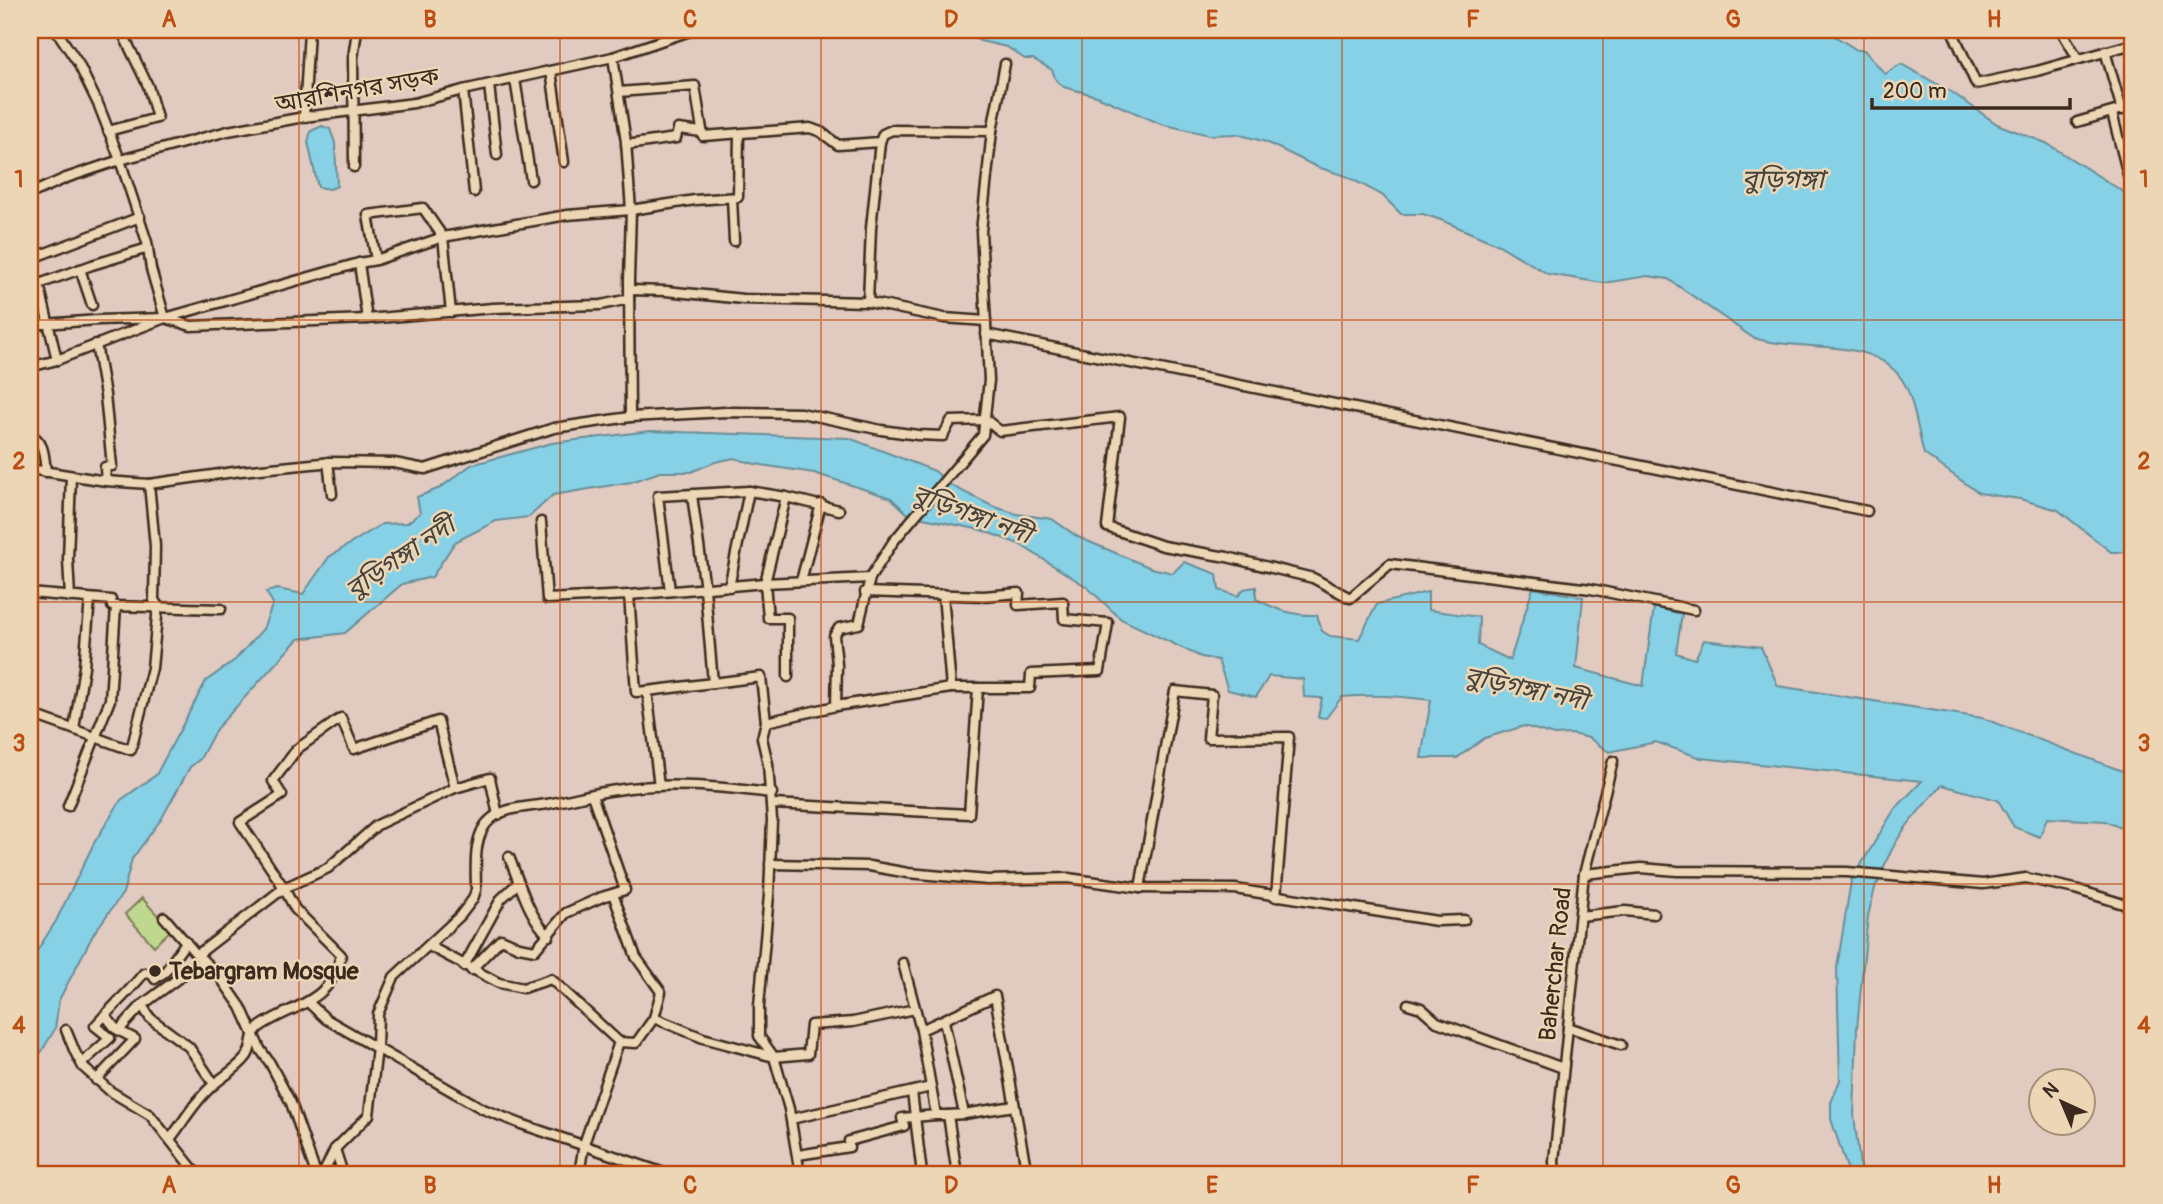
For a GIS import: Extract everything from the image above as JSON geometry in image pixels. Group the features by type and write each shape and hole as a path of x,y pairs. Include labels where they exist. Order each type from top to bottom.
{"street":[{"path":"56,30 78,63 99,106 120,160 140,217 165,318"},
{"path":"108,131 157,118 148,86 121,30"},
{"path":"304,117 309,30"},
{"path":"354,167 353,58 356,30"},
{"name":"আরশিনগর সড়ক","path":"30,194 66,178 120,160 228,131 304,117 414,103 613,57 693,30"},
{"path":"1952,30 1976,84 2133,44"},
{"path":"2061,30 2078,59"},
{"path":"2105,51 2122,110"},
{"path":"613,57 626,145 631,210 631,416"},
{"path":"836,706 837,664 834,636 839,628 859,624 870,578 893,542 983,435 989,380 981,231 992,131 1006,64"},
{"path":"551,71 564,162"},
{"path":"515,79 531,180"},
{"path":"489,85 497,155"},
{"path":"619,92 695,86 703,136 810,128 821,132 838,145 880,142"},
{"path":"463,90 474,192"},
{"path":"2077,122 2133,106"},
{"path":"2112,113 2128,175 2133,174"},
{"path":"626,145 676,138 678,129 702,132"},
{"path":"868,302 871,228 883,134 892,130 992,131"},
{"path":"30,367 57,360 165,318 376,260 443,237 567,215 738,197 739,134"},
{"path":"732,198 734,241"},
{"path":"376,260 369,214 423,208 443,237 451,312"},
{"path":"30,240 35,257 140,217"},
{"path":"57,360 39,284 148,248"},
{"path":"359,263 367,319"},
{"path":"80,269 92,305"},
{"path":"30,325 165,318 191,326 367,319 493,308 589,306 629,295 666,291 743,299 868,302 944,318 986,321"},
{"path":"986,334 1867,510"},
{"path":"96,344 105,395 112,466 105,467 106,481"},
{"path":"30,469 106,481 149,484 328,462 394,463 425,469 554,428 631,416 726,412 801,413 906,433 943,436 951,421 986,421 1000,431 1120,417 1107,527 1163,547 1227,557 1313,578 1350,598 1391,564 1591,589 1694,610"},
{"path":"30,434 39,439 43,448 46,472"},
{"path":"328,462 332,494"},
{"path":"70,597 68,559 71,476"},
{"path":"30,737 33,718 42,718 131,750 152,667 158,606 154,600 155,546 149,484"},
{"path":"729,587 749,491"},
{"path":"670,591 658,496 749,491 839,510"},
{"path":"692,495 705,589 713,683"},
{"path":"786,497 765,583 768,618 788,618 788,677"},
{"path":"801,581 821,505"},
{"path":"541,522 547,599 870,578"},
{"path":"766,722 836,706 951,688 1030,688 1031,674 1100,671 1108,623 1064,619 1063,602 1018,606 1019,593 984,596 866,592"},
{"path":"30,593 111,600 112,606 221,609"},
{"path":"943,594 951,688"},
{"path":"629,595 636,692 761,677 766,722 762,738 772,804 770,864 758,1006 759,1036 774,1057 791,1119 800,1174"},
{"path":"74,729 84,667 90,598"},
{"path":"68,806 110,700 116,606"},
{"path":"772,804 969,814 978,688"},
{"path":"647,691 659,786"},
{"path":"1140,888 1175,691 1212,695 1208,738 1289,737 1276,897"},
{"path":"170,1139 214,1084 243,1060 249,1052 252,1034 262,1024 309,1003 325,989 340,962 341,955 295,909 240,822 282,795 273,781 297,749 341,718 354,749 438,721 455,788"},
{"name":"Baherchar Road","path":"1555,1174 1553,1161 1584,874 1613,761"},
{"path":"120,1029 142,1005 284,888 328,868 377,825 455,788 490,778 498,814"},
{"path":"323,1174 335,1149 369,1115 378,1014 390,985 394,977 460,916 473,899 480,834 489,820 498,814 617,789 659,786 732,788 772,793"},
{"path":"467,968 501,939 535,950 550,936 566,913 625,890 592,795"},
{"path":"509,857 540,927 550,936"},
{"path":"770,864 869,866 908,873 988,880 1068,878 1140,888 1235,890 1437,921 1464,920"},
{"path":"1584,874 1642,868 1677,871 1847,872 1983,884 2026,878 2075,889 2133,907"},
{"path":"467,968 501,899 519,882"},
{"path":"429,946 499,983 523,989 551,979 619,1042 636,1042 654,1018 661,992 636,957 613,894"},
{"path":"1580,916 1625,911 1654,914"},
{"path":"164,917 218,974 242,1007 252,1034 291,1103 316,1174"},
{"path":"82,1063 110,1038 95,1026 104,1015 144,973 152,974 155,979 165,972 186,942"},
{"path":"903,963 921,1030 936,1115"},
{"path":"921,1030 995,996 1027,1174"},
{"path":"309,1003 326,1019 483,1109 584,1144 645,1170 667,1174"},
{"path":"1408,1004 1422,1008 1437,1022 1563,1068"},
{"path":"142,1005 150,1018 189,1047 214,1084"},
{"path":"654,1018 703,1038 774,1057 808,1054 811,1025 853,1022 915,1009"},
{"path":"96,1080 135,1039 116,1029 104,1015"},
{"path":"944,1021 964,1114"},
{"path":"1568,1027 1621,1045"},
{"path":"66,1030 75,1052 96,1080 150,1115 197,1174"},
{"path":"579,1174 584,1144 619,1042"},
{"path":"791,1119 931,1087"},
{"path":"912,1091 922,1174"},
{"path":"798,1155 849,1147 849,1141 904,1126 902,1118 964,1114 1014,1106"},
{"path":"948,1115 957,1174"},
{"path":"335,1149 344,1174"}],"green space":[{"path":"142,898 171,930 154,946 125,914"}],"water":[{"name":"বুড়িগঙ্গা","path":"961,30 1825,30 1857,50 1864,50 1885,74 1901,64 1953,93 1997,124 2046,143 2133,198 2133,552 2111,552 2058,510 2020,499 1979,493 1924,454 1908,391 1896,372 1880,360 1839,348 1793,345 1752,337 1668,279 1648,276 1603,283 1548,274 1499,245 1441,220 1423,214 1401,214 1382,195 1346,176 1317,167 1266,142 1237,134 1210,135 1161,124 1097,96 1064,87 1056,80 1052,70 1033,59 1025,59 1007,47 980,41"},
{"path":"322,126 330,129 335,143 337,186 330,189 318,187 308,142 311,131"},
{"name":"বুড়িগঙ্গা নদী","path":"650,431 849,438 935,471 950,485 992,506 1017,514 1052,519 1078,537 1151,568 1173,573 1184,562 1217,574 1219,590 1238,596 1244,589 1256,587 1256,599 1264,603 1293,613 1317,615 1322,631 1330,636 1359,639 1377,604 1428,592 1428,610 1479,617 1478,645 1510,660 1533,588 1583,597 1576,668 1643,686 1654,607 1682,614 1676,653 1695,659 1704,640 1761,647 1778,686 1982,718 2133,775 2133,833 2105,821 2047,818 2040,837 2014,827 1998,800 1942,785 1912,819 1883,868 1868,916 1857,1028 1854,1115 1861,1174 1849,1174 1831,1119 1831,1103 1840,1080 1837,967 1851,881 1894,810 1922,781 1701,758 1656,742 1609,752 1589,738 1572,734 1554,735 1524,726 1485,738 1457,758 1421,758 1431,700 1386,696 1342,697 1326,718 1318,717 1322,698 1304,697 1303,679 1269,676 1256,697 1228,690 1218,660 1201,657 1121,619 1087,587 1019,544 981,530 909,515 891,498 814,473 734,458 691,472 660,472 631,482 553,495 529,517 496,521 455,542 432,577 402,584 345,633 298,639 216,729 200,759 190,767 162,818 132,859 123,893 94,933 59,1000 55,1029 30,1071 30,962 56,921 94,843 121,800 156,775 206,681 235,660 263,629 273,603 266,592 277,589 303,594 329,557 382,524 407,523 420,513 417,497 440,488 471,465 552,443"}],"place":[{"name":"Tebargram Mosque","path":"155,971"}]}
